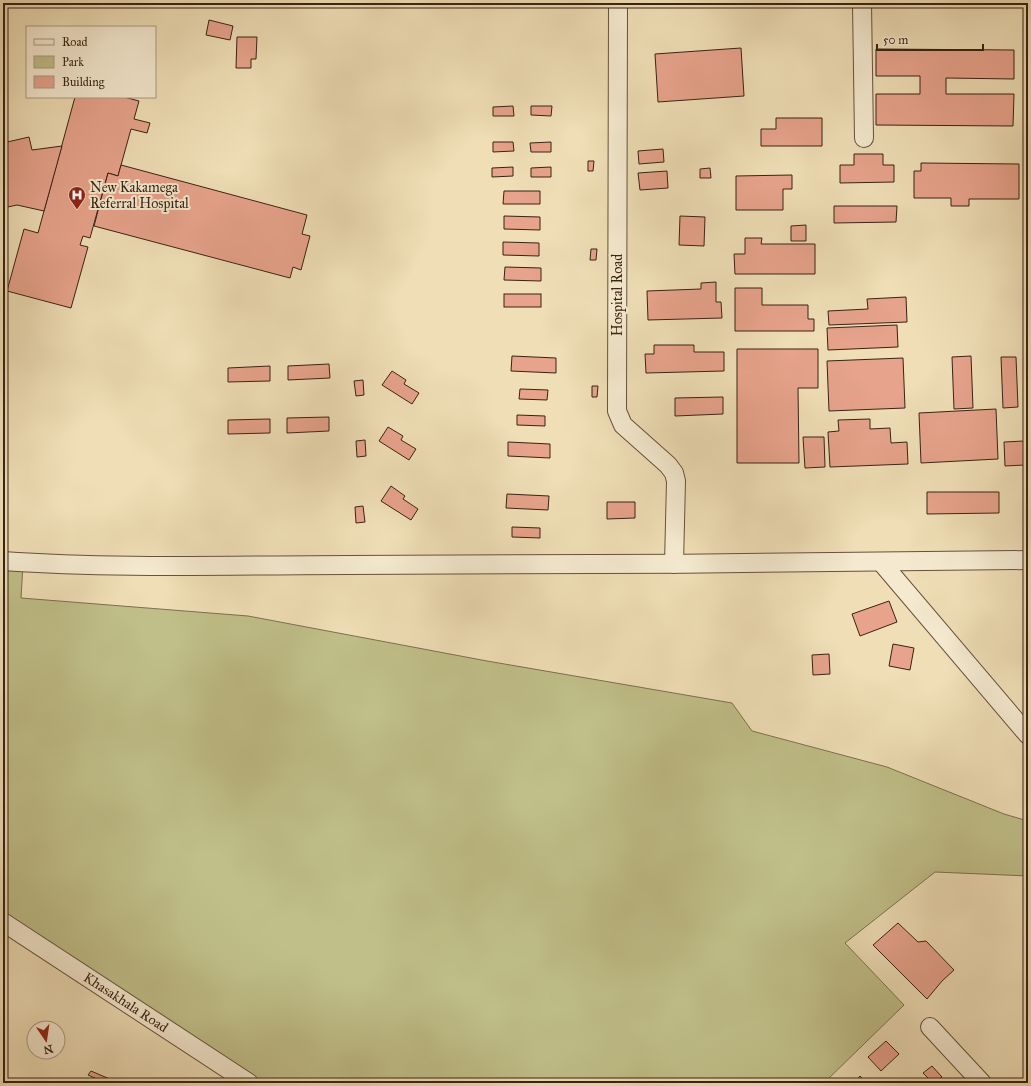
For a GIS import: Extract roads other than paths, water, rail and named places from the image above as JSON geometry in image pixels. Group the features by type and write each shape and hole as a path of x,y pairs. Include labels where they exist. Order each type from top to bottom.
{"street":[{"name":"Hospital Road","path":"618,3 617,411 623,425 668,465 674,473 676,481 674,564"},
{"path":"862,3 864,138"},
{"path":"3,561 82,565 206,566 674,564 1028,560"},
{"path":"881,562 1028,735"},
{"name":"Khasakhala Road","path":"3,922 249,1083"},
{"path":"930,1028 982,1083"}],"place":[{"name":"New Kakamega Referral Hospital","path":"77,210"}]}
